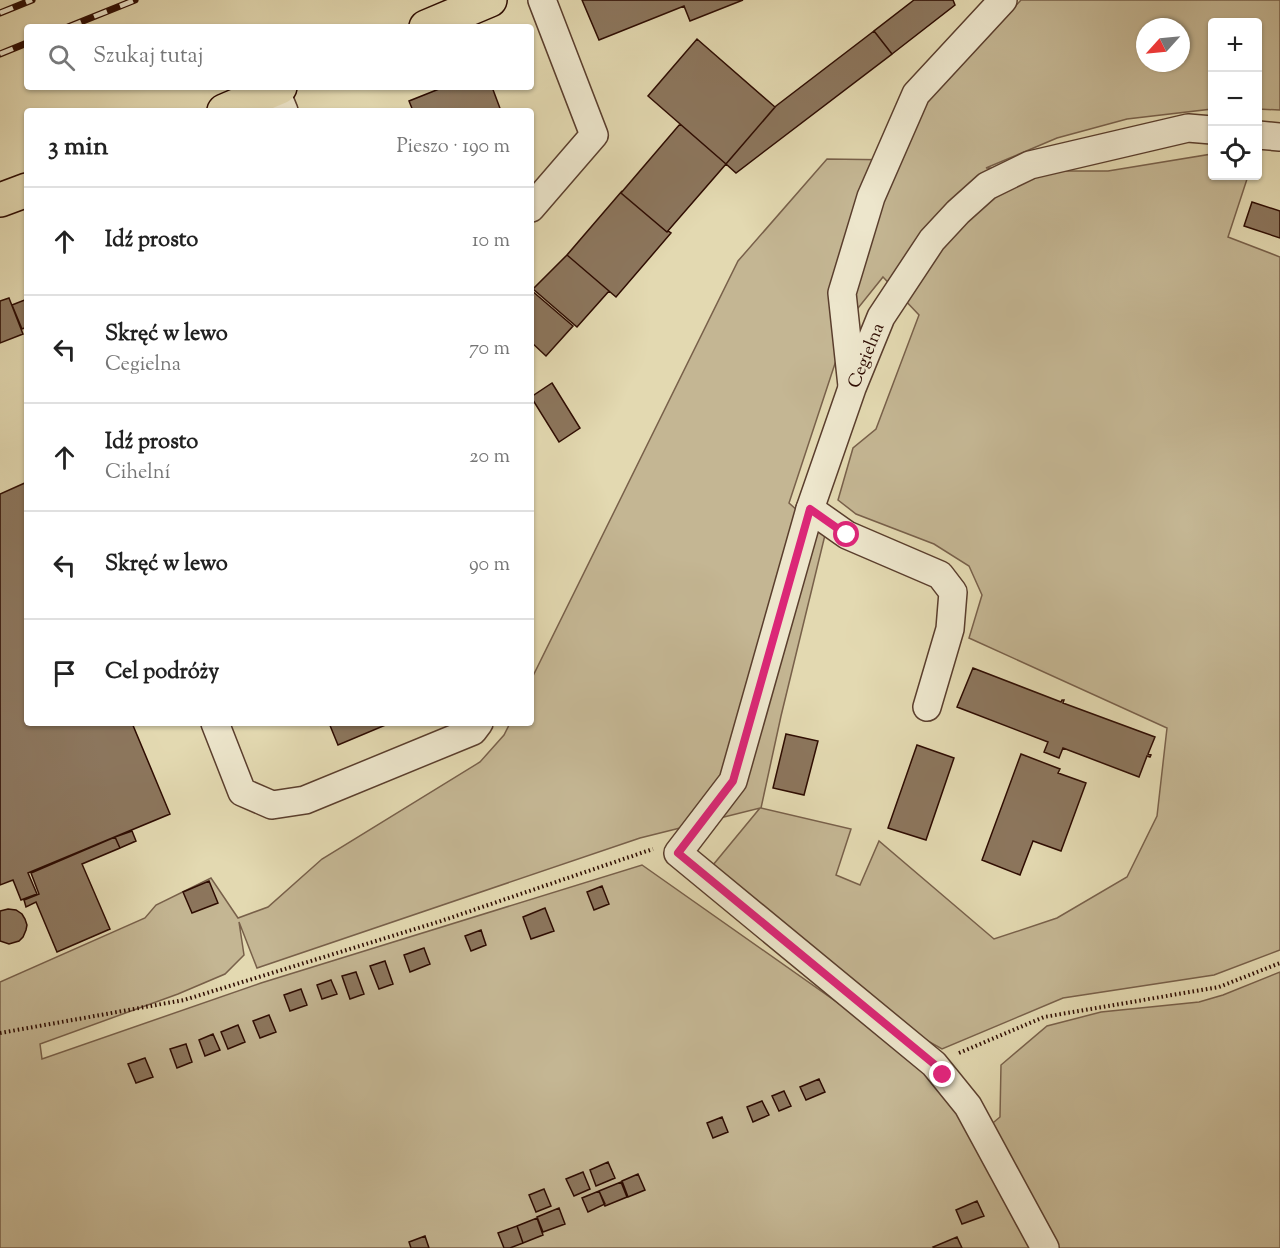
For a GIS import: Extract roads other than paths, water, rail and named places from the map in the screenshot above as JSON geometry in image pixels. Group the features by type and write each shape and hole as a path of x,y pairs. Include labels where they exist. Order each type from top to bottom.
{"main road":[{"path":"433,24 490,0"},
{"path":"235,108 280,96"},
{"path":"0,200 24,191"}],"street":[{"path":"534,205 594,135 542,0"},
{"path":"852,388 842,293 871,197 916,94 1003,0"},
{"name":"Cegielna","path":"1045,1248 968,1106 934,1064 678,853 733,781 810,509 852,388 881,318 932,240 987,186 1030,165 1188,128 1208,130"},
{"path":"1262,135 1280,137"},
{"path":"810,509 847,535 940,575 953,592 950,629 927,707"},
{"path":"216,726 242,792 272,805 305,800 473,731 477,726"}],"railway":[{"path":"0,13 32,0"},
{"path":"75,24 135,0"},
{"path":"0,54 24,44"}]}
